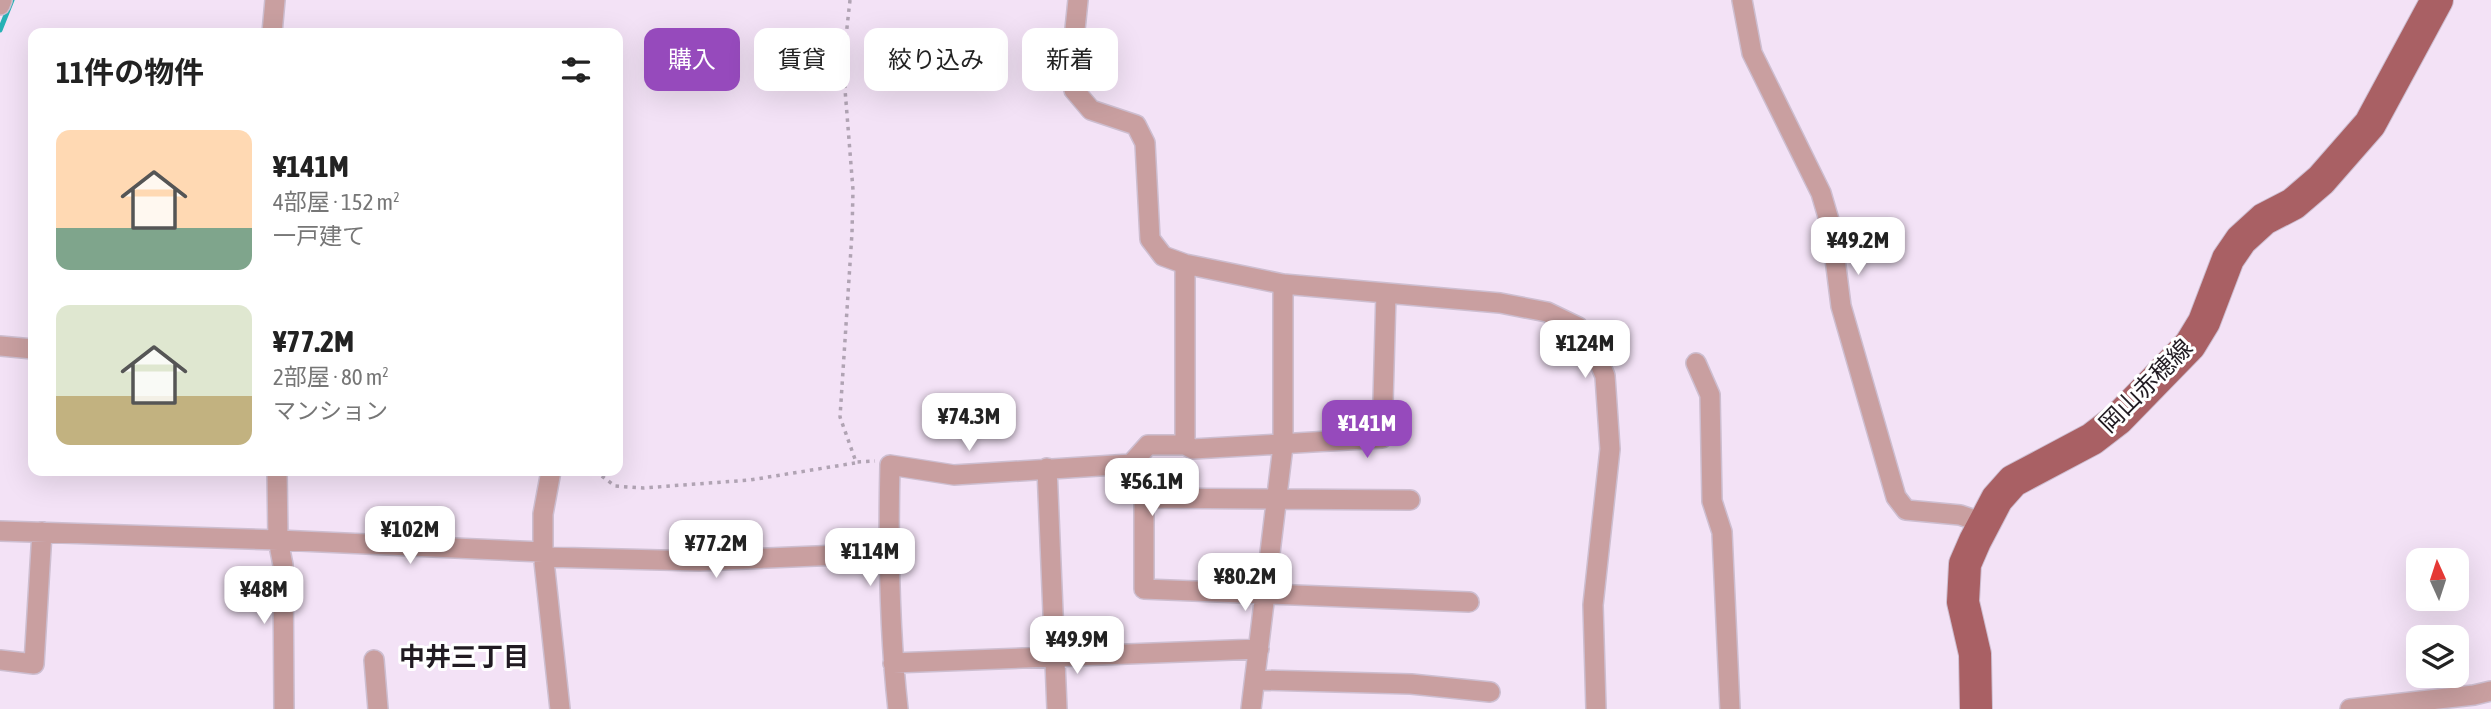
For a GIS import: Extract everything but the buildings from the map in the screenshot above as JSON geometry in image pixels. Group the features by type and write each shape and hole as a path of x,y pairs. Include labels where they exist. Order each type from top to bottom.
{"main road":[{"name":"岡山赤穂線","path":"1976,709 1975,654 1963,602 1965,564 1997,499 2014,481 2092,439 2118,419 2190,345 2204,322 2228,259 2241,240 2264,219 2293,204 2321,180 2370,124 2437,0"}],"street":[{"path":"0,5 2,0"},
{"path":"272,28 275,0"},
{"path":"1078,0 1071,68 1074,90 1091,110 1136,125 1145,143 1150,239 1163,256 1185,264 1283,284 1500,303 1547,312 1578,327 1592,344 1605,376 1610,449 1594,606 1596,709"},
{"path":"1742,0 1752,52 1821,193 1831,227 1841,306 1896,496 1906,510 1959,515 1984,523"},
{"path":"1185,264 1185,446"},
{"path":"1251,709 1283,446 1283,284"},
{"path":"898,709 888,553 890,465 954,475 1131,464 1148,445 1185,446 1193,449 1283,446 1382,438 1387,293"},
{"path":"0,346 28,349"},
{"path":"1696,363 1710,395 1712,501 1722,532 1730,709"},
{"path":"1131,464 1139,472 1144,498 1144,589 1469,602"},
{"path":"1047,468 1057,709"},
{"path":"276,476 278,540 283,565 284,709"},
{"path":"550,476 543,514 543,554 561,709"},
{"path":"1144,498 1410,500"},
{"path":"0,531 278,540 699,561 888,553"},
{"path":"0,660 34,664 41,532"},
{"path":"893,663 1259,649"},
{"path":"374,660 378,709"},
{"path":"1256,680 1411,684 1490,692"},
{"path":"2350,709 2491,691"}],"path":[{"path":"850,0 843,64 853,190 852,233 840,417 856,462"},
{"path":"602,476 615,486 643,488 751,480 856,462 884,461 890,465"}],"waterway":[{"path":"0,30 12,0"}],"district":[{"name":"中井三丁目","path":"464,657"}]}
